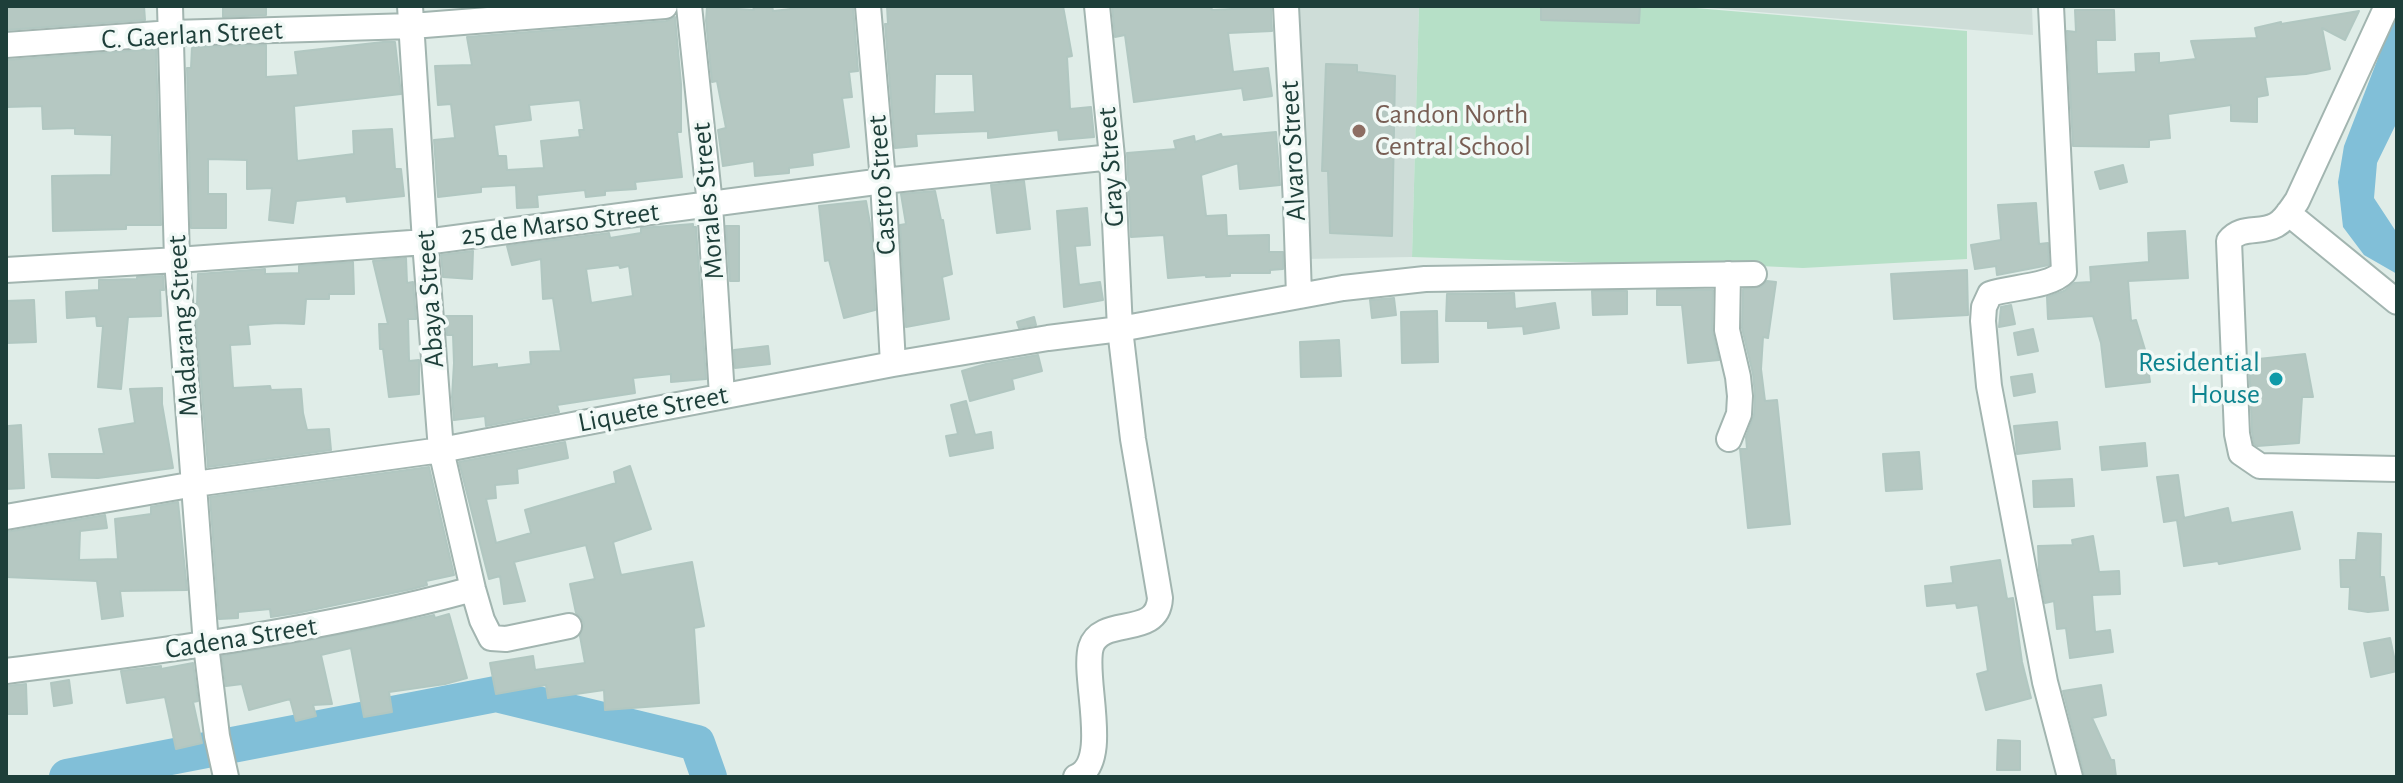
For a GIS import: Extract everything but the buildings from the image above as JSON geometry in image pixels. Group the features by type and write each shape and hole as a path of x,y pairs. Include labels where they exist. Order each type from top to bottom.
{"street":[{"name":"Madarang Street","path":"170,6 177,260 206,645 217,736 226,777"},
{"name":"C. Gaerlan Street","path":"6,45 411,16 665,6"},
{"name":"Morales Street","path":"689,6 710,205 722,396"},
{"name":"Castro Street","path":"868,6 883,181 893,364"},
{"name":"Gray Street","path":"1076,777 1087,770 1092,756 1091,648 1108,631 1148,620 1160,608 1133,439 1120,329 1112,157 1097,6"},
{"name":"Alvaro Street","path":"1286,6 1299,296"},
{"path":"2051,6 2064,272 2059,278 2049,281 1990,294 1984,307 1983,321 1989,386 2008,495 2045,682 2070,777"},
{"path":"2387,6 2297,201 2279,224 2246,230 2233,235 2229,241 2237,434 2241,453 2260,466 2397,469"},
{"name":"Abaya Street","path":"411,16 441,450 473,589 491,638 506,639 569,626"},
{"name":"25 de Marso Street","path":"6,270 425,242 883,181 1112,157"},
{"path":"2288,213 2397,302"},
{"path":"1728,274 1727,330 1740,396 1739,414 1729,439"},
{"name":"Liquete Street","path":"6,517 195,484 441,450 893,364 1120,329 1379,283 1425,279 1754,274"},
{"name":"Cadena Street","path":"6,671 206,645 404,608 473,589"}],"shaded area":[{"name":"Candon North Central School","path":"1300,6 1419,6 1412,257 1304,259"},
{"path":"1687,6 2032,6 2033,35"}],"green space":[{"path":"1419,6 1672,6 1967,31 1967,259 1803,268 1412,257"}],"water":[{"path":"2397,9 2397,122 2377,163 2374,198 2397,233 2397,274 2364,255 2343,227 2338,182 2344,146"}],"waterway":[{"path":"67,777 496,694 697,743 709,777"}],"place":[{"name":"Candon North Central School","path":"1359,131"},
{"name":"Residential House","path":"2276,379"}]}
